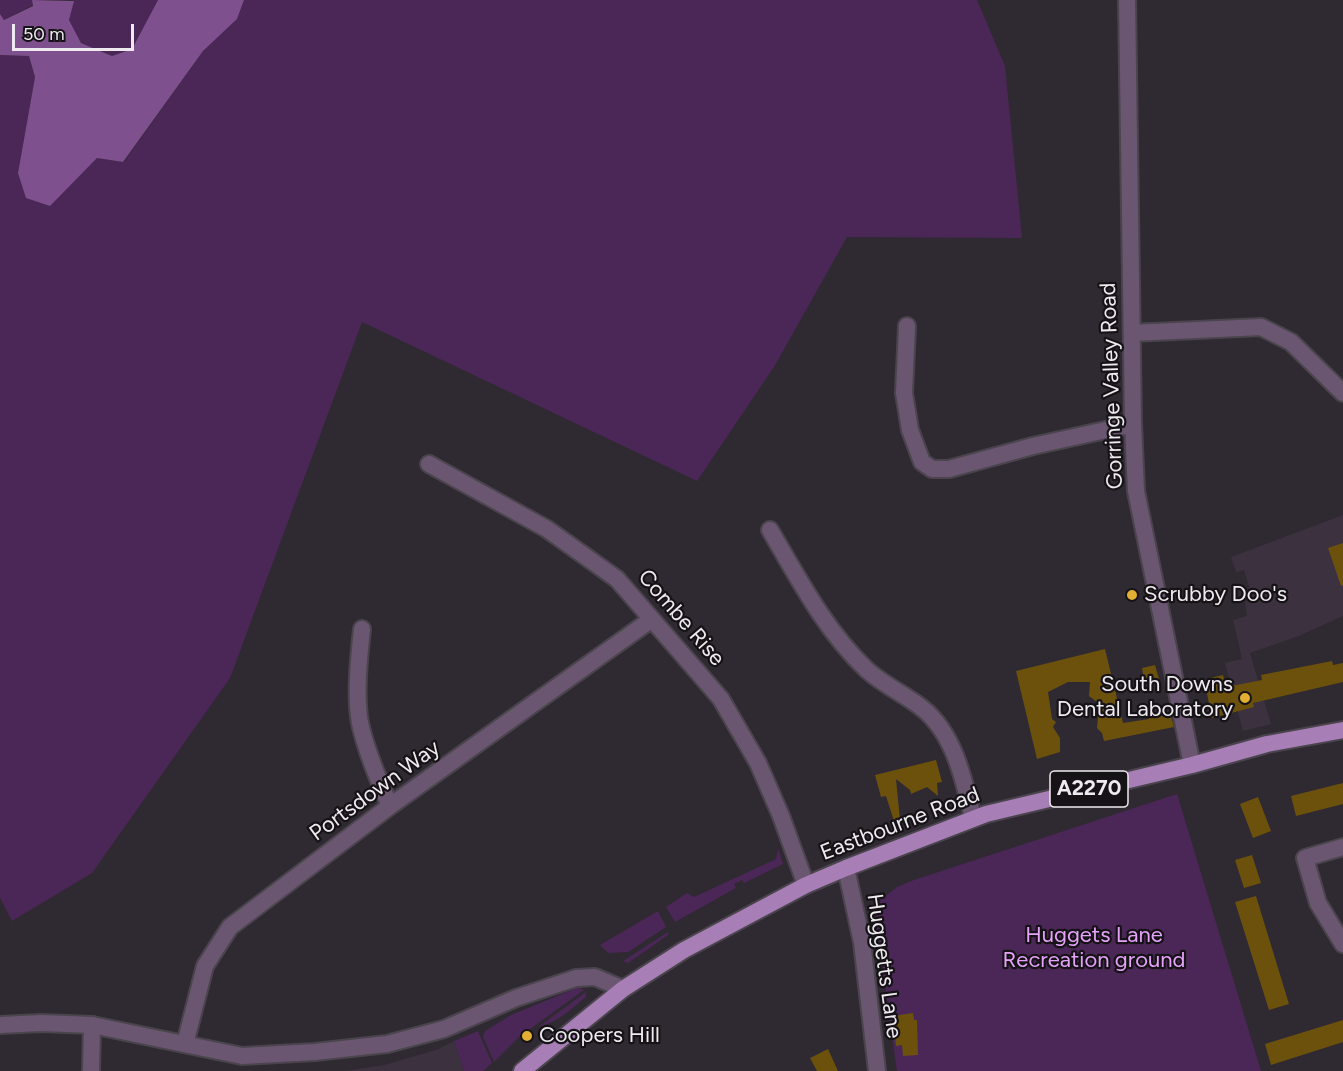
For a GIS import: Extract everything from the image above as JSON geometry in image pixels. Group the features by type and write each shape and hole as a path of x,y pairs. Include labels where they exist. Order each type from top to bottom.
{"main road":[{"name":"Eastbourne Road","path":"522,1071 623,989 723,928 846,867 973,818 1192,765 1267,744 1343,730"}],"street":[{"name":"Gorringe Valley Road","path":"1127,0 1136,491 1192,765"},
{"path":"907,326 904,393 910,430 922,462 932,469 949,469 1033,446 1133,424"},
{"path":"1132,333 1261,327 1292,342 1343,393"},
{"name":"Combe Rise","path":"429,464 547,529 617,579 722,699 758,763 781,816 806,885"},
{"path":"770,530 808,596 841,641 867,670 924,709 934,721 956,759 973,818"},
{"name":"Portsdown Way","path":"185,1044 205,966 230,927 390,806 652,619"},
{"path":"362,629 359,656 360,721 376,774 390,806"},
{"path":"1343,847 1305,858 1318,903 1343,944"},
{"name":"Huggetts Lane","path":"846,867 862,942 877,1071"},
{"path":"0,1025 42,1023 92,1025 242,1056 315,1053 387,1044 444,1029 566,980 589,976 623,989"},
{"path":"91,1071 92,1025"}],"shaded area":[{"path":"32,0 74,1 69,20 81,43 112,56 132,49 158,0 244,0 237,19 203,51 123,162 97,158 50,206 26,198 18,173 35,77 29,56 0,55 0,14 4,20 33,6"},
{"path":"1343,515 1343,616 1299,636 1250,653 1271,724 1243,731 1225,663 1242,659 1233,620 1247,616 1245,601 1252,597 1244,570 1236,572 1231,557"},
{"path":"454,1041 464,1071 344,1071 384,1065 436,1050"}],"green space":[{"path":"0,0 32,0 33,5 4,20 0,14"},
{"path":"73,0 158,0 132,49 112,56 81,43 69,20"},
{"path":"244,0 977,0 1005,66 1022,238 847,237 774,367 697,481 362,322 230,678 92,873 12,921 0,898 0,55 29,56 35,77 18,173 49,206 97,158 124,162 203,51 237,19"},
{"name":"Huggets Lane Recreation ground","path":"1177,794 1261,1071 897,1071 876,920 877,903 897,887 914,880"},
{"path":"778,848 783,864 744,883 742,880 734,884 736,888 675,922 666,907 687,893 694,897 776,859"},
{"path":"658,911 666,927 628,952 608,953 600,945"},
{"path":"668,932 668,935 628,963 623,961"},
{"path":"579,987 584,990 519,1037 494,1062 483,1037 485,1031 511,1015"},
{"path":"586,992 586,997 564,1015 538,1027"},
{"path":"478,1031 492,1063 483,1071 464,1071 454,1041"}],"building":[{"path":"1343,543 1343,585 1341,586 1328,548"},
{"path":"1105,649 1123,723 1149,719 1148,713 1162,711 1163,717 1171,716 1174,727 1104,741 1102,733 1097,728 1098,717 1093,713 1097,702 1089,696 1090,682 1068,682 1048,692 1052,719 1056,722 1053,727 1060,738 1060,752 1037,759 1016,671"},
{"path":"1332,661 1333,665 1343,663 1343,682 1253,703 1254,707 1212,718 1205,684 1211,683 1210,678 1223,675 1226,687 1262,680 1261,675"},
{"path":"1155,665 1159,679 1144,681 1142,668"},
{"path":"936,760 942,782 937,783 938,796 927,787 911,794 910,790 896,779 900,820 894,821 886,796 881,797 875,775"},
{"path":"1343,783 1343,804 1296,816 1291,796"},
{"path":"1258,797 1271,831 1253,838 1240,804"},
{"path":"1252,855 1261,883 1244,888 1235,860"},
{"path":"1256,896 1289,1004 1269,1010 1235,902"},
{"path":"913,1013 914,1020 917,1020 918,1055 903,1056 902,1045 896,1046 893,1016"},
{"path":"1343,1020 1343,1042 1271,1065 1265,1044"},
{"path":"828,1049 838,1071 817,1071 810,1058"}],"place":[{"name":"Scrubby Doo's","path":"1132,595"},
{"name":"South Downs Dental Laboratory","path":"1245,698"},
{"name":"Coopers Hill","path":"527,1036"}]}
